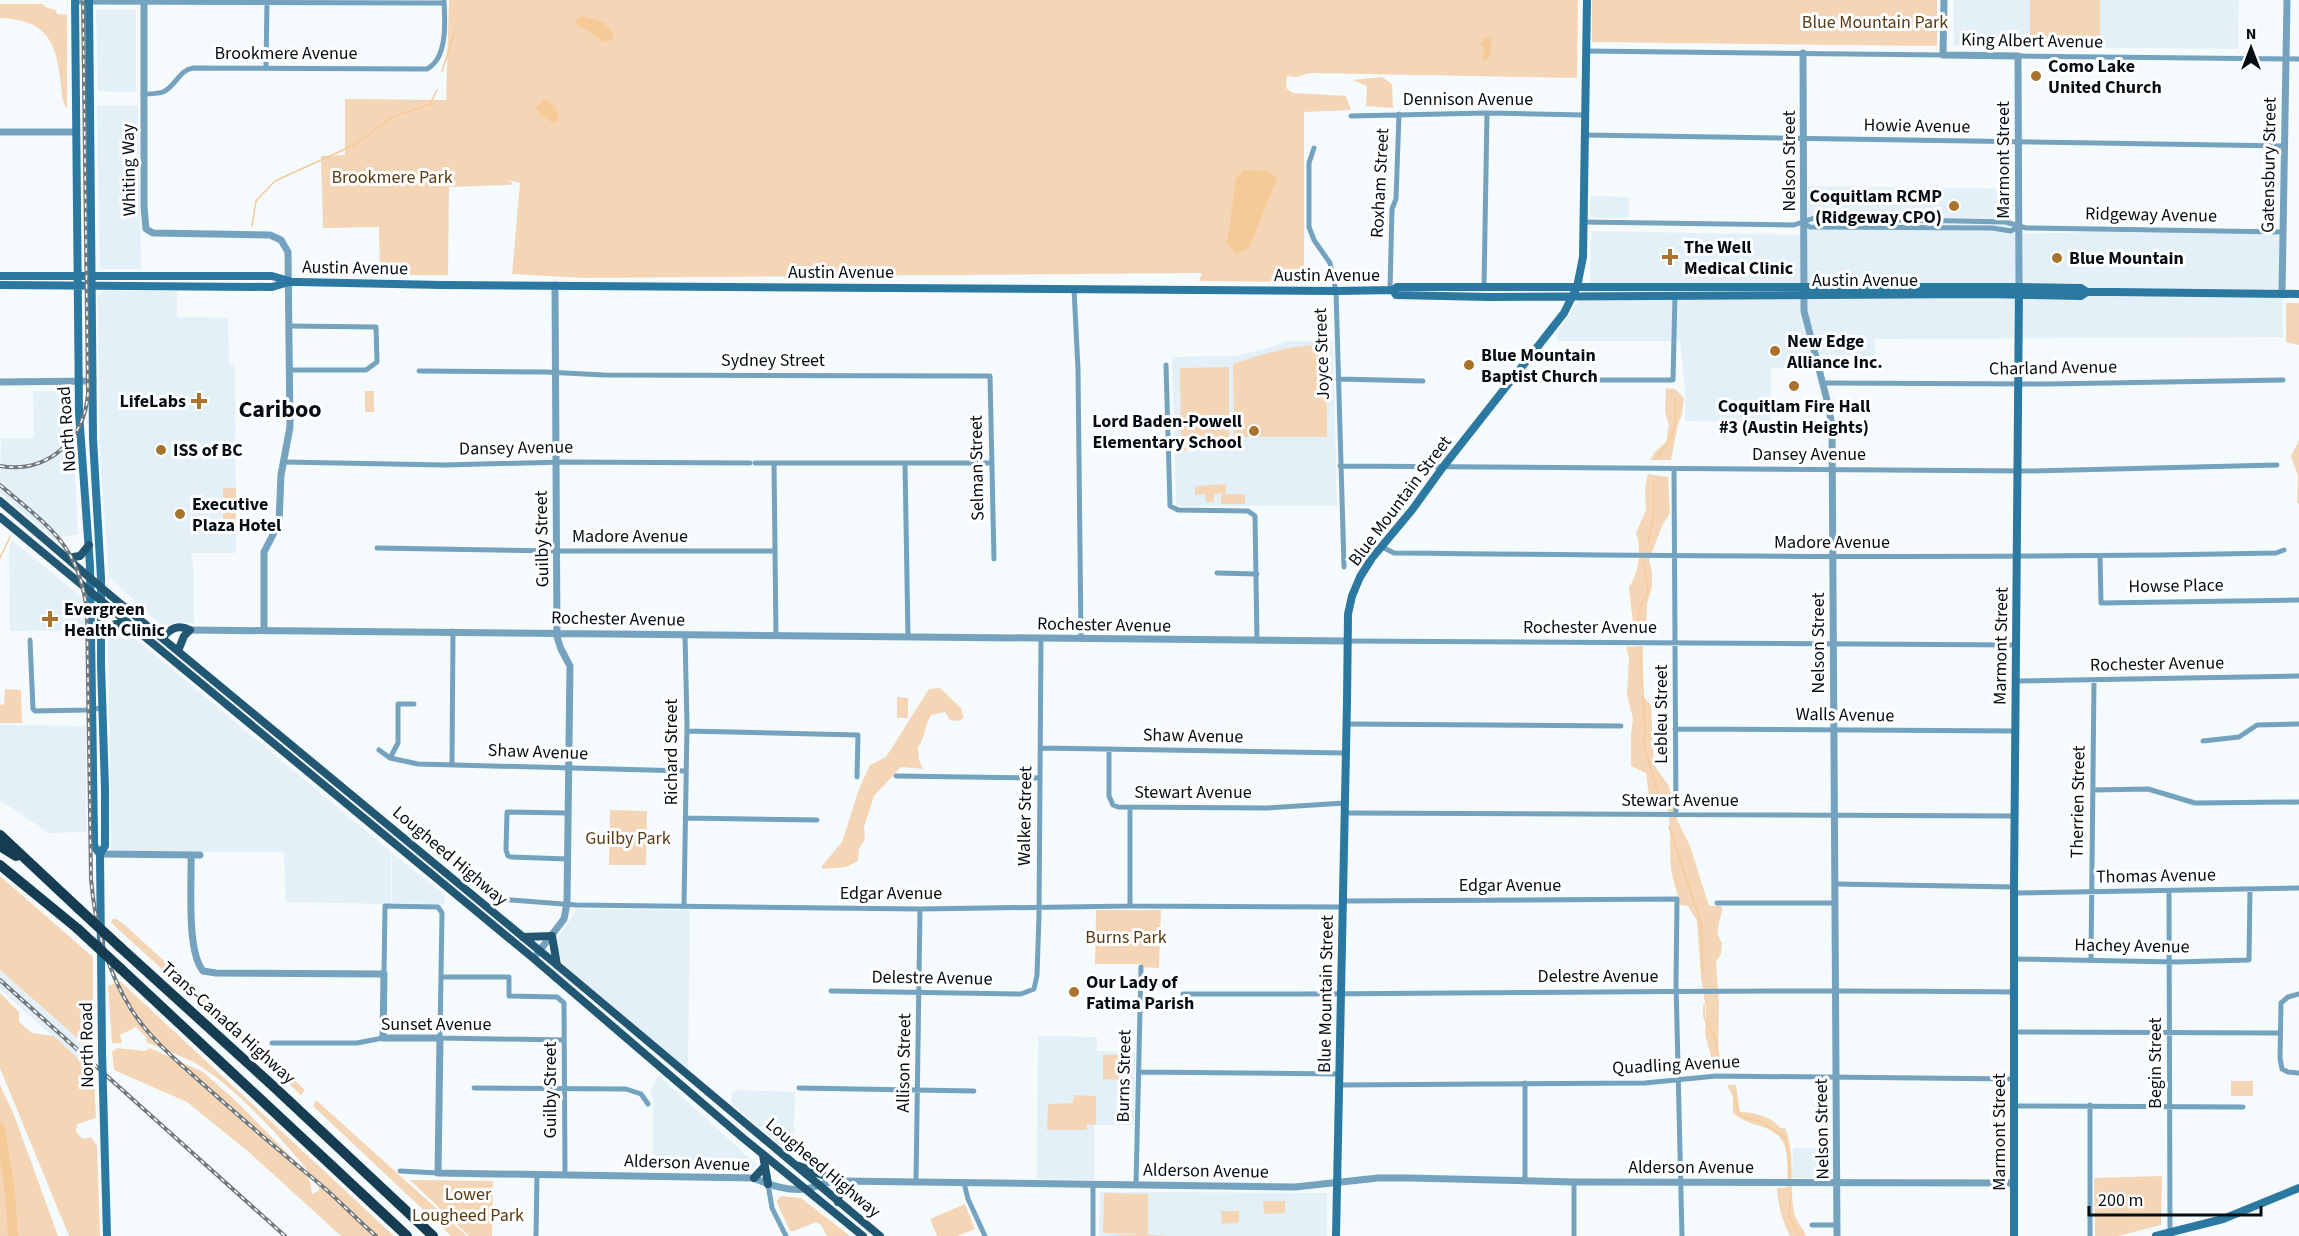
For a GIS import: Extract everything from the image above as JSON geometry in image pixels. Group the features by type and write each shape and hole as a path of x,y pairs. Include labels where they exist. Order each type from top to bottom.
{"highway":[{"name":"Trans-Canada Highway","path":"0,835 433,1236"},
{"path":"0,846 32,865"},
{"path":"0,859 17,878"},
{"name":"Trans-Canada Highway","path":"0,865 78,929 407,1236"}],"main road":[{"name":"Blue Mountain Street","path":"1336,1236 1348,614 1354,590 1366,566 1564,313 1574,296 1582,257 1587,0"},
{"name":"North Road","path":"75,1 79,381 89,545 94,843 100,854 107,1236"},
{"name":"North Road","path":"89,1 93,439 101,587 105,846 100,854"},
{"name":"Austin Avenue","path":"0,276 176,278 272,276 289,282"},
{"path":"176,278 176,287"},
{"name":"Austin Avenue","path":"0,285 273,287 289,282 1336,291 1391,290 1397,287 1680,287 1804,292"},
{"path":"1675,295 1680,287"},
{"name":"Austin Avenue","path":"1391,290 1395,295 1450,297 2019,291 2081,288 2087,292 2299,294"},
{"name":"Marmont Street","path":"2014,1236 2013,1032 2019,291"},
{"name":"Lougheed Highway","path":"0,501 880,1236"},
{"path":"87,510 98,510"},
{"name":"Lougheed Highway","path":"0,518 368,819 763,1155 863,1236"},
{"path":"67,558 80,556 89,545"},
{"path":"101,635 112,625 127,622"},
{"path":"162,638 173,627 182,626 190,630 184,636 178,651"},
{"path":"94,776 104,791 94,804"},
{"path":"523,937 552,936 557,965"},
{"path":"763,1155 768,1184"},
{"path":"793,1165 840,1181 838,1202"},
{"path":"754,1178 764,1167"},
{"path":"2156,1236 2231,1216 2299,1188"}],"street":[{"path":"1943,55 1944,0"},
{"name":"Gatensbury Street","path":"2282,294 2287,0"},
{"path":"75,1 444,2"},
{"name":"Whiting Way","path":"144,1 144,221 146,229 157,233 274,236 284,243 288,252 289,282"},
{"path":"266,67 267,1"},
{"name":"Brookmere Avenue","path":"143,94 166,90 190,68 427,69 436,61 443,35 444,2"},
{"name":"King Albert Avenue","path":"1585,51 2299,59"},
{"name":"Nelson Street","path":"1803,53 1804,320 1823,383 1832,426 1838,1236"},
{"name":"Marmont Street","path":"2018,56 2019,291"},
{"path":"1484,288 1487,113"},
{"name":"Dennison Avenue","path":"1351,116 1487,113 1584,115"},
{"name":"Roxham Street","path":"1391,290 1392,209 1396,199 1399,114"},
{"path":"0,132 75,132"},
{"name":"Howie Avenue","path":"1585,135 2285,146"},
{"name":"Joyce Street","path":"1314,148 1310,164 1309,227 1314,240 1330,263 1336,291 1344,567"},
{"name":"Ridgeway Avenue","path":"1583,222 1787,225 1804,223 1814,218 1994,221 2011,222 2018,227 2283,232"},
{"path":"264,629 264,552 279,523 280,484 290,421 289,282"},
{"name":"Guilby Street","path":"533,958 564,919 567,903 570,666 561,649 557,633 555,285"},
{"path":"1074,289 1078,380 1081,639"},
{"path":"1516,375 1530,381 1673,380 1675,295"},
{"path":"289,326 376,327 377,362 366,370 289,370"},
{"path":"1166,365 1170,504 1172,508 1178,510 1248,511 1253,514 1256,519 1257,641"},
{"name":"Sydney Street","path":"419,371 604,375 990,376"},
{"name":"Selman Street","path":"990,376 994,559"},
{"path":"1338,379 1423,381"},
{"name":"Charland Avenue","path":"1823,383 2018,384 2283,380"},
{"path":"0,382 93,381"},
{"name":"Dansey Avenue","path":"284,462 457,465 556,462 992,463"},
{"path":"774,463 776,636"},
{"path":"905,464 908,637"},
{"name":"Dansey Avenue","path":"1340,466 2017,471 2277,465"},
{"name":"Lebleu Street","path":"1674,469 1676,815"},
{"name":"Madore Avenue","path":"1382,547 1394,553 1833,557 2100,556 2276,553 2284,550"},
{"name":"Madore Avenue","path":"377,548 775,551"},
{"name":"Howse Place","path":"2100,556 2100,603 2299,600"},
{"path":"1217,573 1257,574"},
{"name":"Rochester Avenue","path":"190,630 1257,641 2017,645"},
{"path":"452,765 453,631"},
{"name":"Richard Street","path":"684,906 687,731 685,635"},
{"name":"Walker Street","path":"1032,992 1037,975 1039,908 1041,639"},
{"path":"30,640 33,709 35,711 102,708"},
{"name":"Rochester Avenue","path":"2016,681 2299,676"},
{"name":"Therrien Street","path":"2091,960 2094,681"},
{"path":"390,758 398,743 398,704 414,704"},
{"path":"1346,724 1622,726"},
{"path":"2203,741 2240,737 2257,725 2299,724"},
{"name":"Walls Avenue","path":"1675,729 2015,731"},
{"path":"687,731 858,735 857,777"},
{"name":"Shaw Avenue","path":"1041,748 1345,753"},
{"name":"Shaw Avenue","path":"379,750 390,758 418,764 686,771"},
{"name":"Stewart Avenue","path":"1109,750 1109,796 1113,805 1267,808 1345,803"},
{"path":"896,776 1040,778"},
{"path":"2093,790 2148,789 2195,803 2299,802"},
{"path":"1130,807 1130,906"},
{"path":"567,813 507,812 506,850 508,856 511,857 567,859"},
{"name":"Stewart Avenue","path":"1344,813 2015,816"},
{"path":"686,818 817,820"},
{"path":"100,854 200,855"},
{"path":"191,855 194,952 200,967 207,972 384,974"},
{"name":"Edgar Avenue","path":"453,865 491,896 499,899 567,903 921,909 1677,899 1677,990"},
{"name":"Thomas Avenue","path":"1835,884 2091,891 2299,888"},
{"name":"Hachey Avenue","path":"2014,959 2249,960 2250,889"},
{"name":"Begin Street","path":"2169,891 2170,1234"},
{"path":"1717,903 1835,903"},
{"path":"383,1038 385,906 434,906 441,909 438,1173"},
{"name":"Allison Street","path":"916,1182 921,909"},
{"name":"Burns Street","path":"1136,1185 1141,967"},
{"name":"Guilby Street","path":"441,977 509,977 509,996 557,997 562,1000 565,1005 565,1175"},
{"path":"1677,990 1682,1236"},
{"name":"Delestre Avenue","path":"1183,994 1329,995 1341,993 1677,990 2014,992"},
{"name":"Delestre Avenue","path":"831,991 1021,994 1032,992"},
{"path":"2299,994 2288,997 2281,1003 2280,1033 2280,1066 2288,1072 2299,1072"},
{"path":"2013,1032 2280,1033"},
{"name":"Sunset Avenue","path":"272,1043 357,1042 383,1038 564,1040"},
{"path":"1138,1072 1340,1074"},
{"name":"Quadling Avenue","path":"1339,1085 1645,1083 1716,1076 2013,1079"},
{"path":"1525,1083 1525,1181"},
{"path":"474,1088 626,1089 640,1094 648,1104"},
{"path":"799,1088 974,1091"},
{"path":"2090,1105 2090,1236"},
{"path":"2014,1106 2243,1107"},
{"name":"Alderson Avenue","path":"400,1171 754,1178 768,1184 806,1189 840,1181 1295,1188 1392,1178 1574,1182 2014,1183"},
{"path":"536,1236 537,1175"},
{"path":"1574,1182 1574,1236"},
{"path":"964,1183 985,1236"},
{"path":"768,1184 772,1208 786,1236"},
{"path":"1093,1185 1093,1236"},
{"path":"1812,1225 1837,1225"}],"shaded area":[{"path":"1954,0 2239,0 2238,49 1954,46"},
{"path":"96,10 136,10 136,92 98,91"},
{"path":"582,16 603,22 613,33 613,40 604,42 577,26 576,20"},
{"path":"1488,37 1492,41 1490,48 1492,53 1486,60 1482,58 1485,50 1480,44"},
{"path":"544,99 555,106 559,118 556,123 536,108"},
{"path":"97,106 138,106 141,269 100,269"},
{"path":"1243,170 1268,171 1277,179 1249,248 1236,253 1227,244 1236,179"},
{"path":"1808,186 2010,189 2012,234 2101,232 2281,234 2283,337 1875,339 1875,356 1823,355 1809,359 1810,368 1771,368 1771,422 1685,421 1685,389 1680,341 1557,341 1557,333 1590,284 1591,231 1808,235"},
{"path":"1590,196 1629,197 1629,217 1594,218 1590,213"},
{"path":"103,291 177,291 177,317 228,318 229,364 235,365 236,553 191,553 194,571 194,623 160,624 109,577 100,457 98,295"},
{"name":"Lord Baden-Powell Elementary School","path":"1285,341 1333,342 1337,506 1176,506 1172,357 1234,356 1272,347"},
{"path":"33,391 69,391 71,393 78,534 54,539 0,493 1,438 34,438"},
{"path":"12,540 86,601 86,630 10,631 9,549"},
{"path":"113,631 126,631 391,852 391,904 286,902 284,852 111,851 108,635"},
{"path":"0,725 86,726 86,832 49,833 0,800"},
{"path":"392,853 445,895 444,904 392,903"},
{"path":"577,909 690,910 688,1070 565,966 558,953 557,940"},
{"path":"0,970 94,1053 94,1074 0,989"},
{"path":"1038,1036 1097,1037 1097,1051 1135,1052 1134,1125 1094,1125 1094,1180 1037,1179"},
{"path":"658,1075 756,1164 752,1171 653,1168 653,1099 650,1092"},
{"path":"738,1090 795,1092 793,1156 731,1103 732,1093"},
{"path":"1793,1148 1831,1149 1833,1156 1831,1175 1828,1178 1792,1178"},
{"path":"1100,1192 1327,1193 1327,1236 1099,1236"}],"green space":[{"name":"Brookmere Park","path":"449,0 1578,0 1577,78 1310,73 1296,77 1287,76 1286,88 1293,93 1346,96 1351,110 1304,112 1304,282 1199,281 1202,273 583,278 512,274 520,183 504,179 512,182 511,185 449,187 448,275 410,275 380,271 379,227 323,228 321,156 345,155 345,99 446,100"},
{"name":"Blue Mountain Park","path":"1592,0 1937,0 1937,46 1592,42"},
{"path":"2030,0 2100,0 2100,43 2032,43 2030,40"},
{"path":"0,4 43,4 45,7 56,10 57,14 67,15 67,109 63,101 56,55 51,43 44,33 33,25 19,20 0,18"},
{"path":"1382,77 1392,84 1393,108 1366,106 1367,86 1353,80"},
{"path":"2286,303 2299,303 2299,345 2286,342"},
{"path":"1327,344 1327,437 1234,437 1233,364 1279,350"},
{"path":"1229,367 1229,449 1181,450 1180,368"},
{"path":"1666,388 1675,389 1684,398 1682,414 1671,460 1650,460 1666,442 1669,425 1665,412"},
{"path":"365,391 374,391 374,412 365,412"},
{"path":"2299,440 2299,504 2297,502 2298,476 2291,456"},
{"path":"1648,474 1668,477 1670,513 1662,526 1649,560 1652,587 1647,604 1646,631 1633,624 1629,587 1638,561 1639,546 1636,533 1646,510 1645,488"},
{"path":"1226,484 1226,493 1222,494 1245,494 1245,504 1221,504 1221,493 1214,494 1214,502 1206,502 1205,494 1195,495 1195,486"},
{"path":"223,488 236,488 236,519 223,519"},
{"path":"1643,646 1642,695 1651,705 1654,765 1669,786 1677,820 1690,846 1709,906 1722,906 1718,929 1722,943 1721,954 1716,962 1719,1003 1718,1069 1714,1068 1705,1034 1706,1009 1701,978 1697,921 1688,906 1680,905 1670,860 1667,807 1650,804 1646,773 1631,766 1633,719 1627,694 1629,658 1626,647"},
{"path":"940,688 961,708 964,718 958,721 950,720 945,712 931,715 918,747 919,760 923,769 901,767 874,796 864,827 865,839 859,849 858,861 846,867 822,869 842,842 859,789 870,765 886,757 929,689"},
{"path":"5,689 21,690 22,723 0,723 0,705 4,704"},
{"path":"897,697 908,698 908,718 897,718"},
{"name":"Guilby Park","path":"610,810 647,811 646,865 609,865"},
{"path":"0,876 93,957 93,1052 0,970"},
{"name":"Burns Park","path":"1096,910 1161,910 1159,968 1141,967 1141,964 1095,964"},
{"path":"113,919 125,925 305,1090 301,1095 120,931 111,922"},
{"path":"120,981 394,1236 341,1236 250,1153 187,1102 114,1070 112,1052 117,1048 145,1051 150,1048 203,1072 236,1101 303,1169 310,1182 312,1194 319,1191 318,1183 277,1135 246,1103 213,1075 191,1061 146,1042 146,1037 136,1027 120,1035 122,1043 112,1043 108,986"},
{"path":"0,993 19,1012 19,1022 32,1033 54,1036 94,1074 96,1118 77,1124 76,1132 83,1139 91,1137 97,1146 100,1236 69,1236 0,1068"},
{"path":"1103,1055 1124,1055 1124,1080 1103,1079"},
{"path":"2231,1081 2253,1081 2253,1096 2231,1096"},
{"path":"0,1085 14,1115 58,1236 0,1236"},
{"path":"1727,1085 1736,1085 1740,1112 1763,1116 1780,1128 1785,1128 1790,1148 1794,1212 1806,1236 1790,1236 1778,1201 1777,1188 1787,1187 1787,1159 1784,1144 1773,1131 1747,1122 1733,1113 1733,1096"},
{"path":"1074,1095 1096,1096 1096,1125 1087,1124 1087,1130 1047,1130 1048,1104 1073,1103"},
{"path":"316,1100 467,1236 451,1236 313,1106"},
{"path":"2162,1176 2161,1225 2118,1236 2095,1236 2094,1178"},
{"name":"Lower Lougheed Park","path":"410,1180 493,1181 492,1236 469,1236"},
{"path":"1104,1193 1148,1194 1148,1235 1172,1236 1104,1236 1139,1234 1103,1233"},
{"path":"781,1196 801,1198 850,1236 827,1236 821,1225 816,1222 790,1231 777,1203"},
{"path":"1263,1201 1285,1201 1285,1213 1264,1214"},
{"path":"965,1204 975,1229 957,1236 937,1236 930,1219"},
{"path":"1221,1211 1239,1211 1239,1221 1222,1224"}],"waterway":[{"path":"442,71 455,31"},
{"path":"252,226 256,201 275,181 356,144 392,117 430,104 437,90"},
{"path":"1655,459 1667,445 1673,432 1676,417 1675,398"},
{"path":"1648,544 1654,513 1654,481"},
{"path":"0,558 10,537"},
{"path":"1639,633 1640,608 1648,591 1644,564"},
{"path":"1641,653 1644,746 1661,802"},
{"path":"1669,826 1701,923 1703,972"},
{"path":"1704,1005 1704,1017 1715,1038 1720,1063"},
{"path":"1733,1093 1739,1115 1763,1123 1786,1138 1790,1175"},
{"path":"0,1128 10,1192 13,1236"},
{"path":"1791,1193 1789,1216 1799,1236"}],"railway":[{"path":"0,466 33,465 48,459 71,439 85,411 88,394 83,0"},
{"path":"0,485 59,539 77,570 83,590 87,613 91,879 95,914 103,947 122,994 139,1020 165,1050 376,1236"},
{"path":"0,980 285,1236"}],"place":[{"name":"Como Lake United Church","path":"2036,76"},
{"name":"Coquitlam RCMP (Ridgeway CPO)","path":"1954,206"},
{"name":"The Well Medical Clinic","path":"1670,257"},
{"name":"Blue Mountain","path":"2057,258"},
{"name":"New Edge Alliance Inc.","path":"1775,351"},
{"name":"Blue Mountain Baptist Church","path":"1469,365"},
{"name":"Coquitlam Fire Hall #3 (Austin Heights)","path":"1794,386"},
{"name":"LifeLabs","path":"199,401"},
{"name":"Lord Baden-Powell Elementary School","path":"1254,431"},
{"name":"ISS of BC","path":"161,450"},
{"name":"Executive Plaza Hotel","path":"180,514"},
{"name":"Evergreen Health Clinic","path":"50,619"},
{"name":"Our Lady of Fatima Parish","path":"1074,992"}],"district":[{"name":"Cariboo","path":"280,409"}]}
